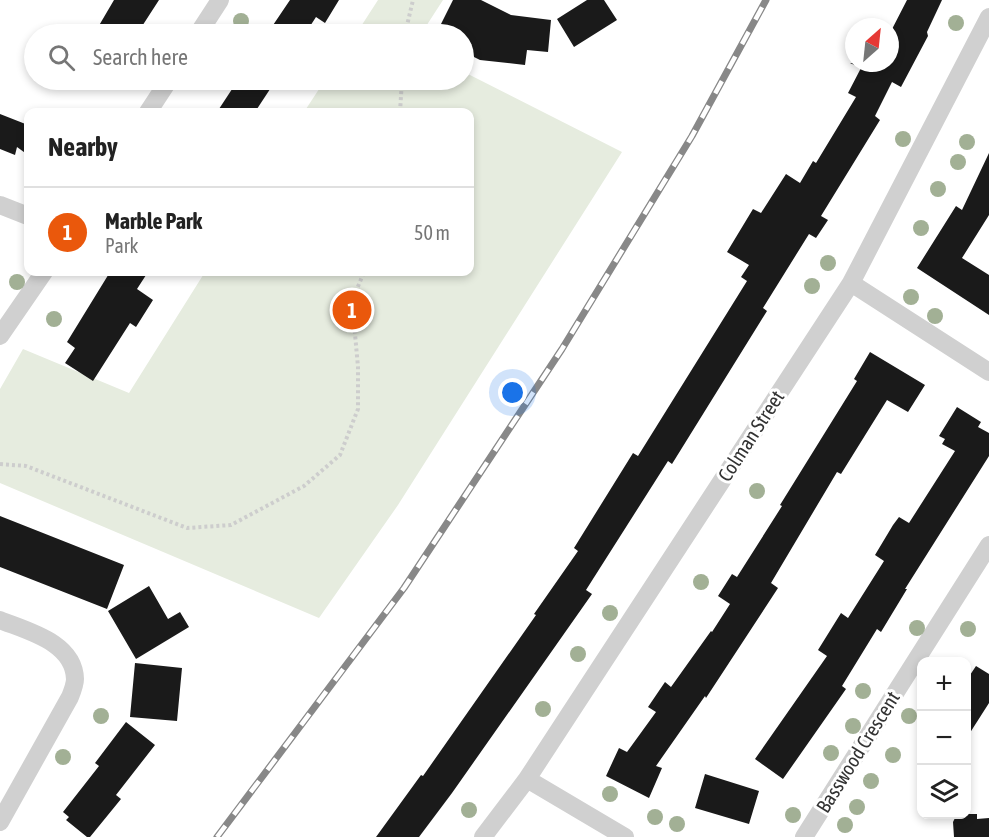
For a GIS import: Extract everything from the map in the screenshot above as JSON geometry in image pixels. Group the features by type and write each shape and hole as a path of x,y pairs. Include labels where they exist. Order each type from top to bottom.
{"street":[{"path":"204,24 220,0"},
{"name":"Colman Street","path":"483,837 527,779 851,283 989,17"},
{"path":"151,108 162,90"},
{"path":"0,205 24,214"},
{"path":"0,336 41,276"},
{"path":"851,283 989,372"},
{"name":"Basswood Crescent","path":"804,837 989,545"},
{"path":"0,620 48,640 63,650 72,664 76,680 70,697 0,822"},
{"path":"527,779 625,837"}],"path":[{"path":"407,24 413,0"},
{"path":"400,108 401,90"},
{"path":"0,464 26,466 187,528 231,525 304,486 340,455 358,410 358,368 352,301 362,276"}],"shaded area":[{"path":"378,0 443,0 427,24 362,24"},
{"path":"474,77 622,152 398,505 319,618 0,483 0,389 23,349 129,393 202,276 474,276 474,108 307,108 318,90 474,90"}],"building":[{"path":"114,0 159,0 143,24 100,24"},
{"path":"290,0 339,0 325,23 316,17 311,24 274,24"},
{"path":"453,0 481,0 511,15 551,20 548,52 527,50 525,65 480,60 474,57 474,24 441,24"},
{"path":"587,0 604,0 617,20 574,47 557,19"},
{"path":"907,0 942,0 927,32 928,36 901,87 892,82 875,116 880,120 821,216 828,220 816,238 809,234 763,308 767,311 672,464 668,461 586,590 592,594 419,837 376,837 421,775 423,776 536,615 534,614 578,551 574,548 633,453 638,456 747,281 741,277 749,265 727,252 753,209 761,213 786,174 800,183 813,161 816,163 856,97 848,93 859,72 899,72 898,18"},
{"path":"231,90 269,90 258,108 220,108"},
{"path":"0,114 24,123 24,152 17,147 15,155 0,149"},
{"path":"989,153 989,215 962,258 989,275 989,315 917,268 956,206 962,210"},
{"path":"108,276 145,276 137,289 153,300 136,327 130,323 93,381 65,363 75,348 67,342"},
{"path":"870,352 925,385 908,412 887,400 841,474 837,472 771,583 778,588 706,698 705,696 656,766 662,768 649,798 606,776 619,748 627,752 656,712 648,707 665,682 671,687 730,604 718,596 732,574 737,577 782,506 780,505 857,381 854,379"},
{"path":"957,407 981,422 978,427 989,433 989,456 905,589 907,589 881,632 877,629 842,686 846,689 783,779 755,759 827,656 818,650 841,613 848,618 884,561 875,555 893,525 899,517 909,523 955,451 942,444 945,439 939,436"},
{"path":"0,516 124,565 107,609 0,567"},
{"path":"149,586 168,619 180,612 189,627 136,659 108,611"},
{"path":"135,663 182,668 177,721 130,717"},
{"path":"976,666 989,674 989,703 971,731 971,711 971,674"},
{"path":"126,722 155,745 116,795 121,799 90,837 87,837 66,820 69,817 63,812 99,766 95,763"},
{"path":"705,774 759,791 749,824 695,808"},
{"path":"971,814 977,814 977,819 989,818 989,837 954,837 954,819 971,819"}],"railway":[{"path":"217,837 404,588 562,349 692,136 766,0"}],"place":[{"name":"Marble Park","path":"352,310"}]}
